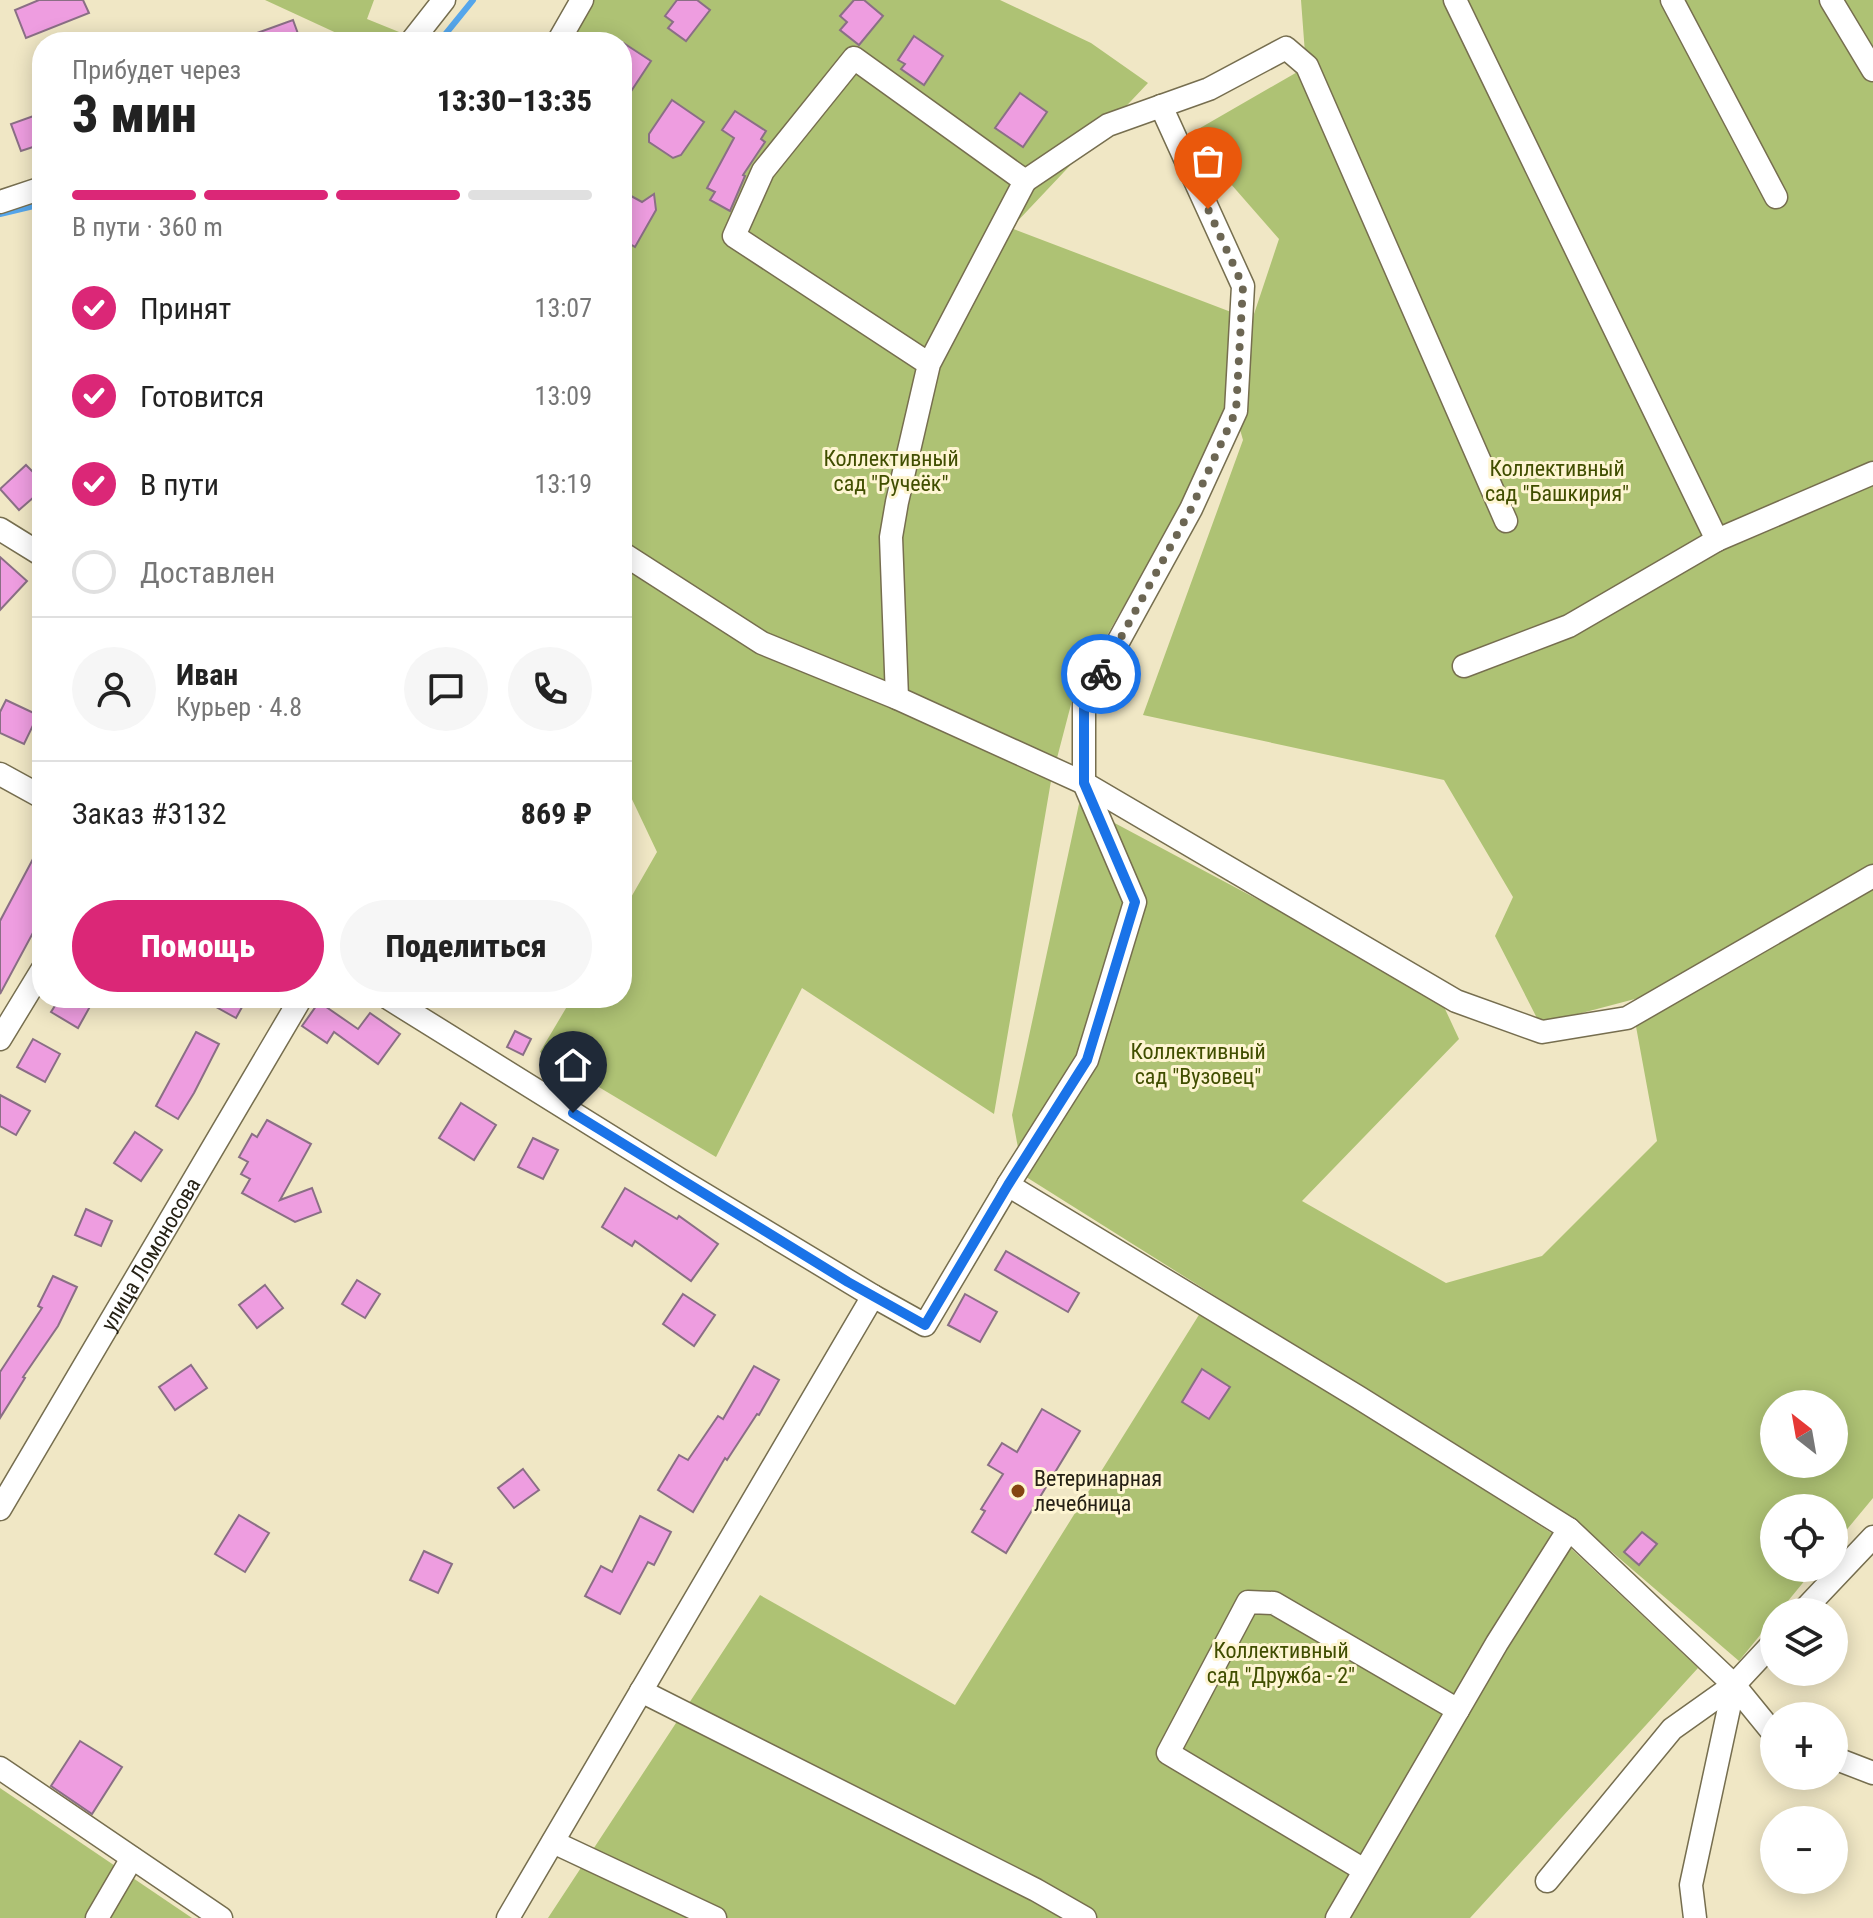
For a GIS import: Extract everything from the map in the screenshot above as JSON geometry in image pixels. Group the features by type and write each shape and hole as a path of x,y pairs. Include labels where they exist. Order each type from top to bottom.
{"street":[{"path":"419,32 444,0"},
{"path":"564,32 582,0"},
{"path":"1455,0 1717,540"},
{"path":"1672,0 1776,197"},
{"path":"1831,0 1873,70"},
{"path":"897,698 891,537 929,364 1025,181 1108,125 1209,89 1286,48 1307,66 1506,521"},
{"path":"929,364 734,236 763,171 854,58 1025,181"},
{"path":"404,1008 679,1179 925,1325 1087,1060 1135,902 1084,783 1084,704 1191,509 1236,411 1243,286 1161,106"},
{"path":"0,202 32,191"},
{"path":"1464,666 1569,626 1717,540 1873,473"},
{"path":"0,529 32,549"},
{"path":"632,559 762,643 897,698 1084,783 1456,1001 1542,1032 1627,1018 1873,876"},
{"path":"0,774 32,792"},
{"path":"0,1039 32,986"},
{"name":"улица Ломоносова","path":"0,1509 295,1008"},
{"path":"1008,1185 1569,1529 1734,1685 1760,1717"},
{"path":"508,1918 873,1296"},
{"path":"1337,1918 1497,1643 1569,1529"},
{"path":"1815,1598 1873,1537"},
{"path":"1364,1870 1168,1753 1248,1602 1274,1603 1458,1710"},
{"path":"1547,1881 1672,1729 1734,1685 1760,1657"},
{"path":"1695,1918 1691,1885 1734,1685"},
{"path":"641,1691 1036,1890 1085,1918"},
{"path":"1848,1763 1873,1773"},
{"path":"0,1768 221,1918"},
{"path":"553,1842 715,1918"},
{"path":"97,1918 132,1858"}],"green space":[{"path":"265,0 374,0 367,19 399,32 334,32"},
{"path":"594,0 1000,0 1091,43 1148,83 1011,228 1252,320 1279,239 1188,135 1306,67 1301,0 1873,0 1873,871 1669,990 1540,1024 1495,936 1513,897 1444,780 1143,715 1243,440 1235,412 1074,693 1051,781 994,1114 802,988 716,1157 540,1052 566,1008 632,1008 632,896 657,852 632,799 632,32 570,32 581,12"},
{"name":"Коллективный сад \"Вузовец\"","path":"1079,804 1439,996 1459,1039 1302,1201 1446,1283 1542,1256 1657,1141 1635,1021 1873,882 1873,1498 1848,1528 1848,1494 1760,1494 1760,1582 1804,1582 1790,1598 1760,1598 1760,1635 1739,1661 1584,1528 1023,1175 1012,1115"},
{"name":"Коллективный сад \"Дружба - 2\"","path":"1202,1310 1561,1539 1698,1668 1470,1918 548,1918 760,1595 955,1705"},
{"path":"0,1788 192,1918 0,1918"}],"building":[{"path":"39,0 83,0 89,13 41,32 32,32 32,36 26,38 15,10"},
{"path":"677,0 697,0 710,10 686,41 668,28 673,22 665,16"},
{"path":"854,0 864,0 883,16 859,45 840,30 847,22 840,16"},
{"path":"293,20 297,32 260,32"},
{"path":"914,36 943,56 924,85 901,69 905,64 898,60"},
{"path":"632,49 651,61 632,90"},
{"path":"1020,93 1047,112 1023,147 995,128"},
{"path":"672,100 704,122 681,155 673,158 649,142 649,134"},
{"path":"735,111 766,131 761,139 765,142 743,175 730,211 710,200 715,192 707,188 734,138 722,130"},
{"path":"32,117 32,147 21,151 11,124"},
{"path":"654,194 656,210 635,247 632,245 632,196 642,202"},
{"path":"26,465 32,471 32,499 19,510 0,489"},
{"path":"0,557 27,581 0,610"},
{"path":"6,700 32,712 32,727 24,744 0,733 0,712"},
{"path":"32,861 32,935 0,994 0,921"},
{"path":"54,1008 89,1008 78,1028 51,1012"},
{"path":"218,1008 242,1008 236,1018"},
{"path":"315,1008 328,1008 358,1029 370,1013 400,1034 378,1064 334,1032 327,1043 302,1026"},
{"path":"515,1031 531,1039 523,1055 507,1047"},
{"path":"196,1032 219,1044 178,1119 156,1106"},
{"path":"33,1039 60,1054 45,1082 17,1067"},
{"path":"0,1095 30,1111 16,1135 0,1126"},
{"path":"461,1103 496,1125 474,1160 439,1138"},
{"path":"267,1120 311,1144 280,1200 312,1188 321,1212 295,1222 242,1193 250,1179 241,1174 248,1162 239,1157 252,1134 257,1137"},
{"path":"135,1132 162,1150 141,1181 114,1163"},
{"path":"533,1138 558,1150 543,1179 518,1167"},
{"path":"625,1188 677,1219 679,1216 718,1244 691,1281 635,1241 632,1246 602,1227"},
{"path":"86,1209 112,1221 101,1246 75,1235"},
{"path":"1006,1251 1079,1293 1068,1312 995,1270"},
{"path":"53,1276 77,1287 58,1326 23,1377 0,1418 0,1372 42,1308 38,1306"},
{"path":"357,1280 380,1294 365,1318 342,1304"},
{"path":"265,1285 283,1308 257,1328 239,1305"},
{"path":"683,1294 715,1315 694,1346 663,1324"},
{"path":"965,1294 997,1312 980,1342 948,1325"},
{"path":"191,1365 207,1388 175,1410 159,1387"},
{"path":"754,1366 779,1380 759,1415 727,1460 725,1458 693,1512 658,1490 679,1455 688,1460 718,1416 723,1419"},
{"path":"1202,1369 1230,1387 1209,1419 1182,1402"},
{"name":"Ветеринарная лечебница","path":"1042,1409 1080,1431 1006,1553 972,1532 985,1511 981,1509 1003,1474 988,1465 1002,1443 1017,1452"},
{"path":"523,1469 539,1490 514,1508 498,1488"},
{"path":"239,1515 269,1533 245,1572 215,1554"},
{"path":"640,1516 671,1532 654,1565 648,1562 620,1614 585,1596 601,1566 612,1572"},
{"path":"1642,1532 1657,1544 1639,1565 1624,1552"},
{"path":"424,1551 452,1564 438,1593 410,1580"},
{"path":"80,1741 122,1767 92,1814 51,1786"}],"waterway":[{"path":"447,32 473,0"},
{"path":"0,214 32,206"}],"way so far":[{"path":"1101,674 1191,509 1236,411 1243,286 1208,209"}],"place":[{"name":"Ветеринарная лечебница","path":"1018,1491"}],"route":[{"path":"573,1113 848,1282 925,1325 1087,1060 1135,902 1084,783 1084,704 1101,674"}],"park label":[{"name":"Коллективный сад \"Ручеёк\"","path":"891,470"},
{"name":"Коллективный сад \"Башкирия\"","path":"1557,480"}]}
